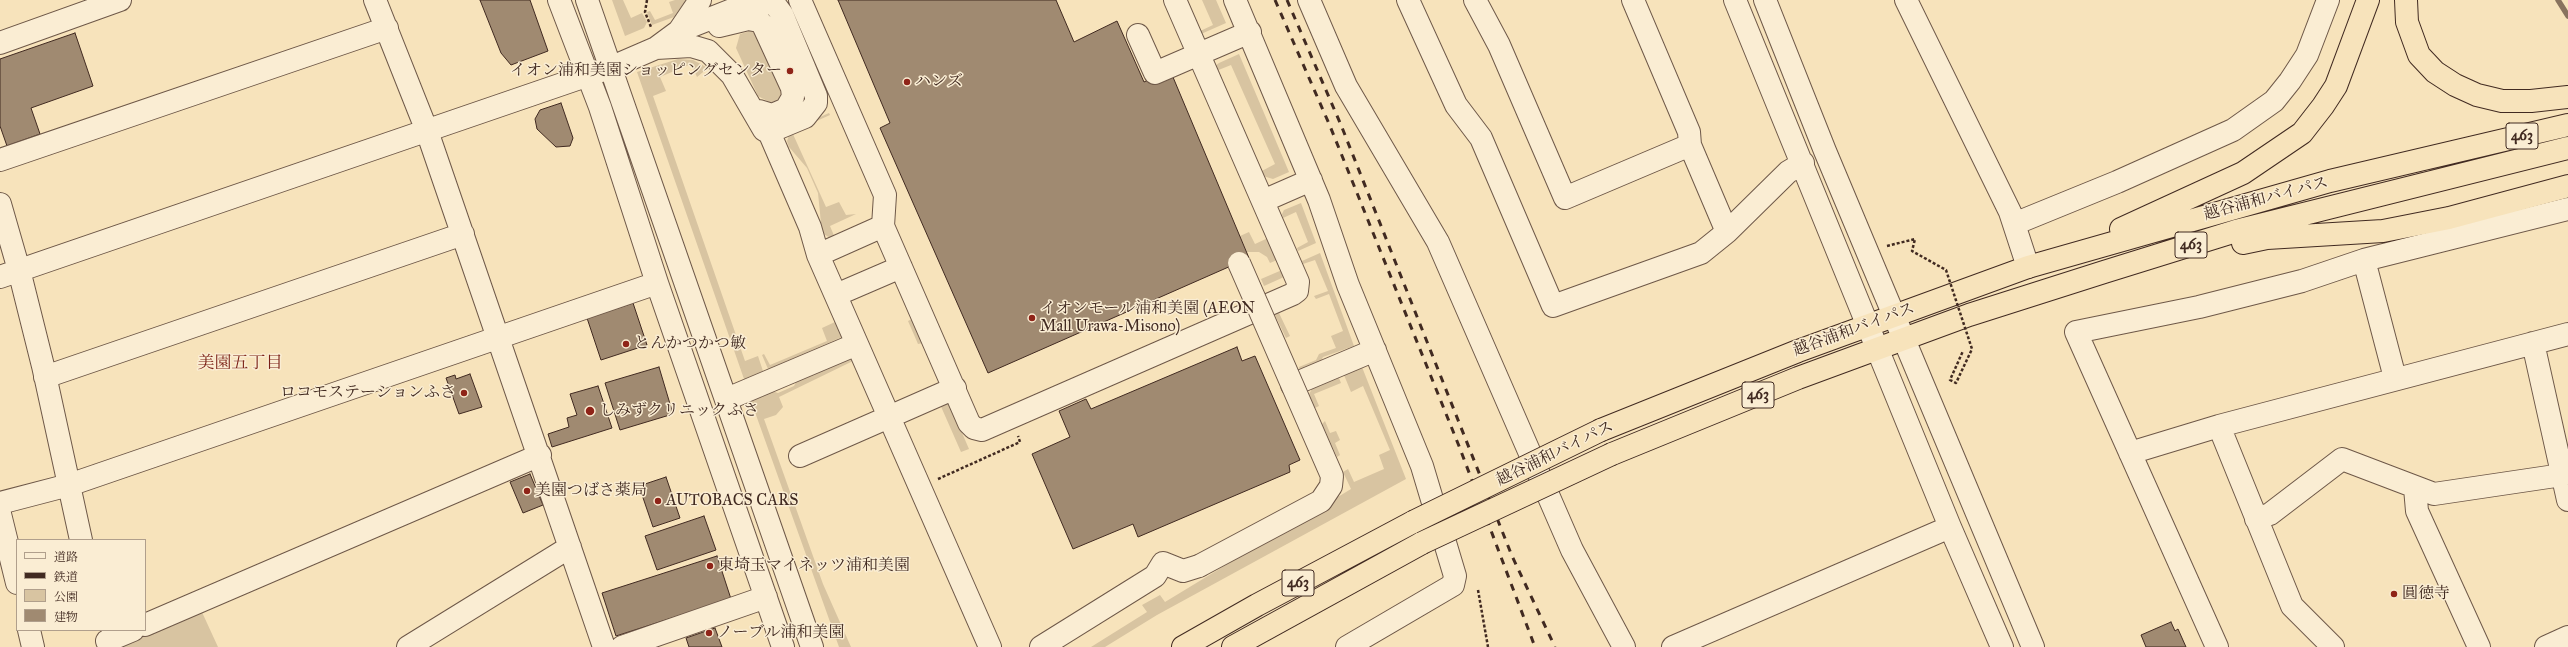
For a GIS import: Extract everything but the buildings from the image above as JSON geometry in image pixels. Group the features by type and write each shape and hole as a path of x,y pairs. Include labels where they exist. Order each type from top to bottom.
{"highway":[{"path":"2060,257 2242,173 2302,133 2336,86 2368,0"},
{"path":"2406,0 2407,22 2420,55 2435,72 2455,85 2477,95 2502,101 2531,101 2568,97"},
{"name":"越谷浦和バイパス","path":"1183,647 1257,605 1413,522 1602,430 1867,325 2028,267 2060,257 2330,181 2568,125"},
{"name":"越谷浦和バイパス","path":"1233,647 1422,543 1612,454 1798,378 1969,315 2236,231 2568,148"},
{"name":"463","path":"2104,272 2268,238 2383,231 2450,218 2568,186"}],"street":[{"path":"0,42 120,0"},
{"path":"375,0 427,131 464,234 604,647"},
{"path":"559,0 588,75 657,283 783,647"},
{"path":"587,0 612,67 812,647"},
{"path":"678,31 700,0"},
{"path":"10,274 612,67 656,48 678,31 752,2 765,0 776,6 816,96 816,103 805,117 769,132"},
{"path":"800,0 886,195 883,226 969,423 974,428 989,428 1297,291 1298,282 1175,0"},
{"path":"1235,0 1250,32 1311,180 1348,285 1422,466 1455,576 1453,585 1347,647"},
{"path":"1309,0 1346,86 1438,242 1572,550 1624,647"},
{"path":"1408,0 1456,105 1481,138 1553,306 1701,253 1727,232 1788,172 1803,163"},
{"path":"1475,0 1499,45 1565,198 1690,145"},
{"path":"1633,0 1689,132 1690,145 1727,232"},
{"path":"1735,0 1803,163 1877,350 1950,527 2002,647"},
{"path":"1765,0 1894,315 2033,647"},
{"path":"1906,0 2014,224 2028,267"},
{"path":"2014,224 2117,182 2232,130 2274,100 2290,81 2307,56 2328,0"},
{"path":"678,31 720,26 748,19 760,21 792,88 793,96 786,109 772,115 764,114 746,99"},
{"path":"0,160 387,28"},
{"path":"1138,35 1155,73 1198,53 1250,32"},
{"path":"656,48 691,46 708,51 732,75 764,130 769,132 810,227 818,254 990,647"},
{"path":"1263,200 1311,180"},
{"path":"0,204 10,274 45,377 81,539"},
{"path":"2217,647 2076,332 2199,307 2302,281 2364,260 2568,209"},
{"path":"818,254 883,226"},
{"path":"45,377 464,234"},
{"path":"2364,260 2395,378"},
{"path":"1041,647 1155,576 1162,563 1183,571 1199,566 1321,500 1331,486 1332,476 1239,263"},
{"path":"836,295 902,267"},
{"path":"0,503 69,485 499,335 657,283"},
{"path":"2130,453 2219,426 2395,378 2568,334"},
{"path":"2533,343 2568,500"},
{"path":"727,399 857,344"},
{"path":"1292,385 1375,350"},
{"path":"800,456 955,388"},
{"path":"2219,426 2292,606 2333,647"},
{"path":"146,625 540,455"},
{"path":"2256,519 2270,514 2342,459 2434,494 2562,475"},
{"path":"2415,488 2417,511 2479,647"},
{"path":"0,514 16,579"},
{"path":"1673,647 1950,527"},
{"path":"408,647 570,547"},
{"path":"622,647 766,597"},
{"path":"29,631 33,647"},
{"path":"107,639 130,631"},
{"path":"2546,647 2568,637"}],"path":[{"path":"647,0 645,12 651,27"},
{"path":"1887,246 1915,239 1912,251 1946,270 1972,349 1956,383 1950,380 1963,351"},
{"path":"920,486 1020,442 1017,435"},
{"path":"1478,590 1488,647"}],"green space":[{"path":"612,0 623,0 631,18 642,13 647,22 644,28 625,36"},
{"path":"675,0 686,0 674,17 652,25 647,12 650,11 655,20 673,13 669,2"},
{"path":"1202,0 1216,0 1226,23 1201,34 1198,32 1213,25"},
{"path":"754,30 784,89 781,98 771,103 758,96 736,48 740,34"},
{"path":"1239,54 1289,172 1273,179 1263,176 1260,172 1275,164 1231,65 1216,71 1215,66 1219,63"},
{"path":"678,59 693,60 708,68 697,77 691,64 660,77 666,91 653,96 745,361 758,356 763,371 744,379 637,72"},
{"path":"829,113 830,115 792,132 826,207 839,202 846,215 856,214 830,226 835,238 832,239 822,233 818,193 807,168 789,147 787,141 791,130"},
{"path":"1301,203 1316,243 1298,251 1297,248 1308,242 1296,212 1283,218 1282,214 1284,210"},
{"path":"1249,232 1255,244 1268,238 1277,260 1270,263 1267,257 1259,252 1247,252 1240,236"},
{"path":"1320,253 1354,346 1323,357 1321,361 1300,371 1299,367 1316,360 1319,354 1336,348 1331,336 1343,331 1329,294 1316,299 1314,296 1328,291 1315,260 1303,264 1302,261"},
{"path":"1282,270 1284,277 1264,286 1261,279"},
{"path":"1279,313 1290,336 1286,338 1275,315"},
{"path":"912,319 923,343 918,344 908,321"},
{"path":"835,322 842,337 768,369 762,355 764,354 770,365 827,341 822,328"},
{"path":"851,357 853,361 779,397 783,407 776,415 764,419 823,584 851,647 839,647 751,401 772,391 778,393 794,386 797,380"},
{"path":"1362,367 1406,479 1157,615 1105,647 1091,647 1147,612 1142,605 1160,595 1165,602 1351,489 1343,472 1348,469 1354,482 1384,469 1379,455 1390,450 1363,386 1351,392 1344,375"},
{"path":"1339,378 1341,383 1314,394 1319,406 1315,408 1309,394 1312,389"},
{"path":"947,398 969,449 961,452 939,402"},
{"path":"1325,421 1330,433 1336,431 1340,440 1335,443 1340,455 1337,457 1322,424"},
{"path":"201,610 218,647 122,647 123,645"}],"waterway":[{"path":"2558,0 2568,16"}],"railway":[{"path":"1275,0 1330,126 1459,446 1535,647"},
{"path":"1287,0 1341,125 1512,556 1555,647"}],"place":[{"name":"イオン浦和美園ショッピングセンター","path":"790,71"},
{"name":"ハンズ","path":"907,82"},
{"name":"イオンモール浦和美園 (AEON Mall Urawa-Misono)","path":"1032,318"},
{"name":"とんかつかつ敏","path":"626,344"},
{"name":"ロコモステーションふさ","path":"464,393"},
{"name":"しみずクリニックふさ","path":"590,411"},
{"name":"美園つばさ薬局","path":"527,491"},
{"name":"AUTOBACS CARS","path":"658,501"},
{"name":"東埼玉マイネッツ浦和美園","path":"710,566"},
{"name":"圓徳寺","path":"2394,594"},
{"name":"ノーブル浦和美園","path":"709,633"}],"district":[{"name":"美園五丁目","path":"240,364"}]}
